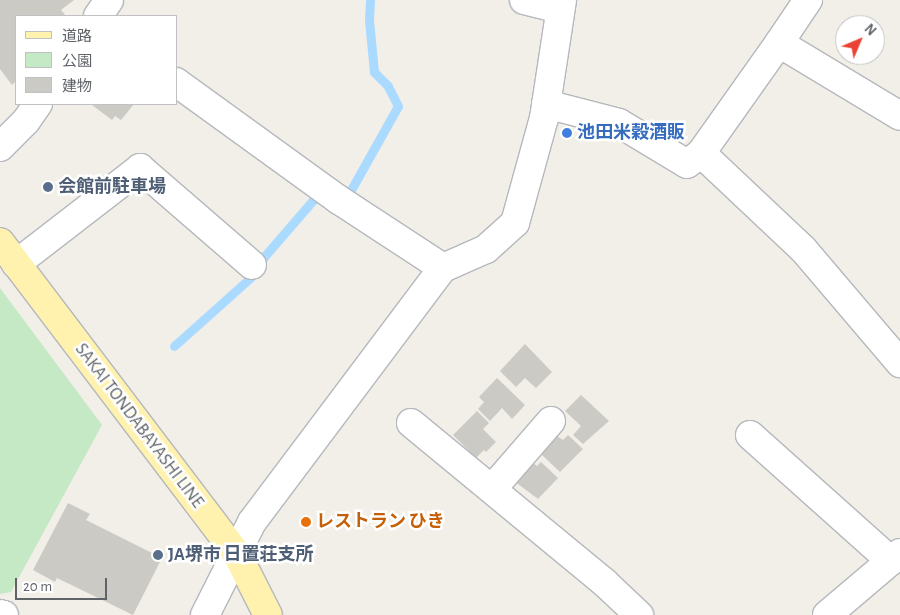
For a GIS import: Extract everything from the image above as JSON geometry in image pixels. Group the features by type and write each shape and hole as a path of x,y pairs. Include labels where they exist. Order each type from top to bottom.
{"main road":[{"name":"SAKAI TONDABAYASHI LINE","path":"0,242 237,554 268,615"}],"street":[{"path":"99,15 109,0"},
{"path":"205,615 252,522 443,268 486,249 515,223 546,104 561,4 524,0"},
{"path":"546,104 619,123 687,164 701,153 808,0"},
{"path":"779,43 900,116"},
{"path":"178,83 335,197 443,268"},
{"path":"1,145 26,121 37,105"},
{"path":"701,153 803,249 900,363"},
{"path":"16,264 140,168 252,265"},
{"path":"492,489 551,421"},
{"path":"411,423 640,615"},
{"path":"750,435 895,557 827,615"}],"green space":[{"path":"0,288 102,425 11,592 0,594"}],"building":[{"path":"0,0 74,0 61,10 65,15 15,15 15,82 12,85 0,69"},
{"path":"92,105 133,105 121,120 115,116 112,120"},
{"path":"525,344 552,372 536,388 525,378 516,387 500,371"},
{"path":"497,378 525,405 512,419 502,408 490,421 478,409 484,402 479,397"},
{"path":"581,395 609,421 583,444 573,435 581,426 565,411"},
{"path":"477,411 489,423 483,429 496,442 486,452 484,450 476,458 453,435"},
{"path":"568,435 583,449 560,472 541,454 557,436 563,440"},
{"path":"532,462 537,466 541,462 558,478 538,499 514,481"},
{"path":"68,503 90,514 86,520 162,558 133,615 57,578 55,582 33,570"}],"waterway":[{"path":"343,197 347,197 398,106 388,86 374,72 369,20 370,0"},
{"path":"174,346 250,278 263,258 314,199 325,198"}],"place":[{"name":"池田米穀酒販","path":"567,133"},
{"name":"会館前駐車場","path":"48,187"},
{"name":"レストラン ひき","path":"306,522"},
{"name":"JA堺市 日置荘支所","path":"158,555"}]}
